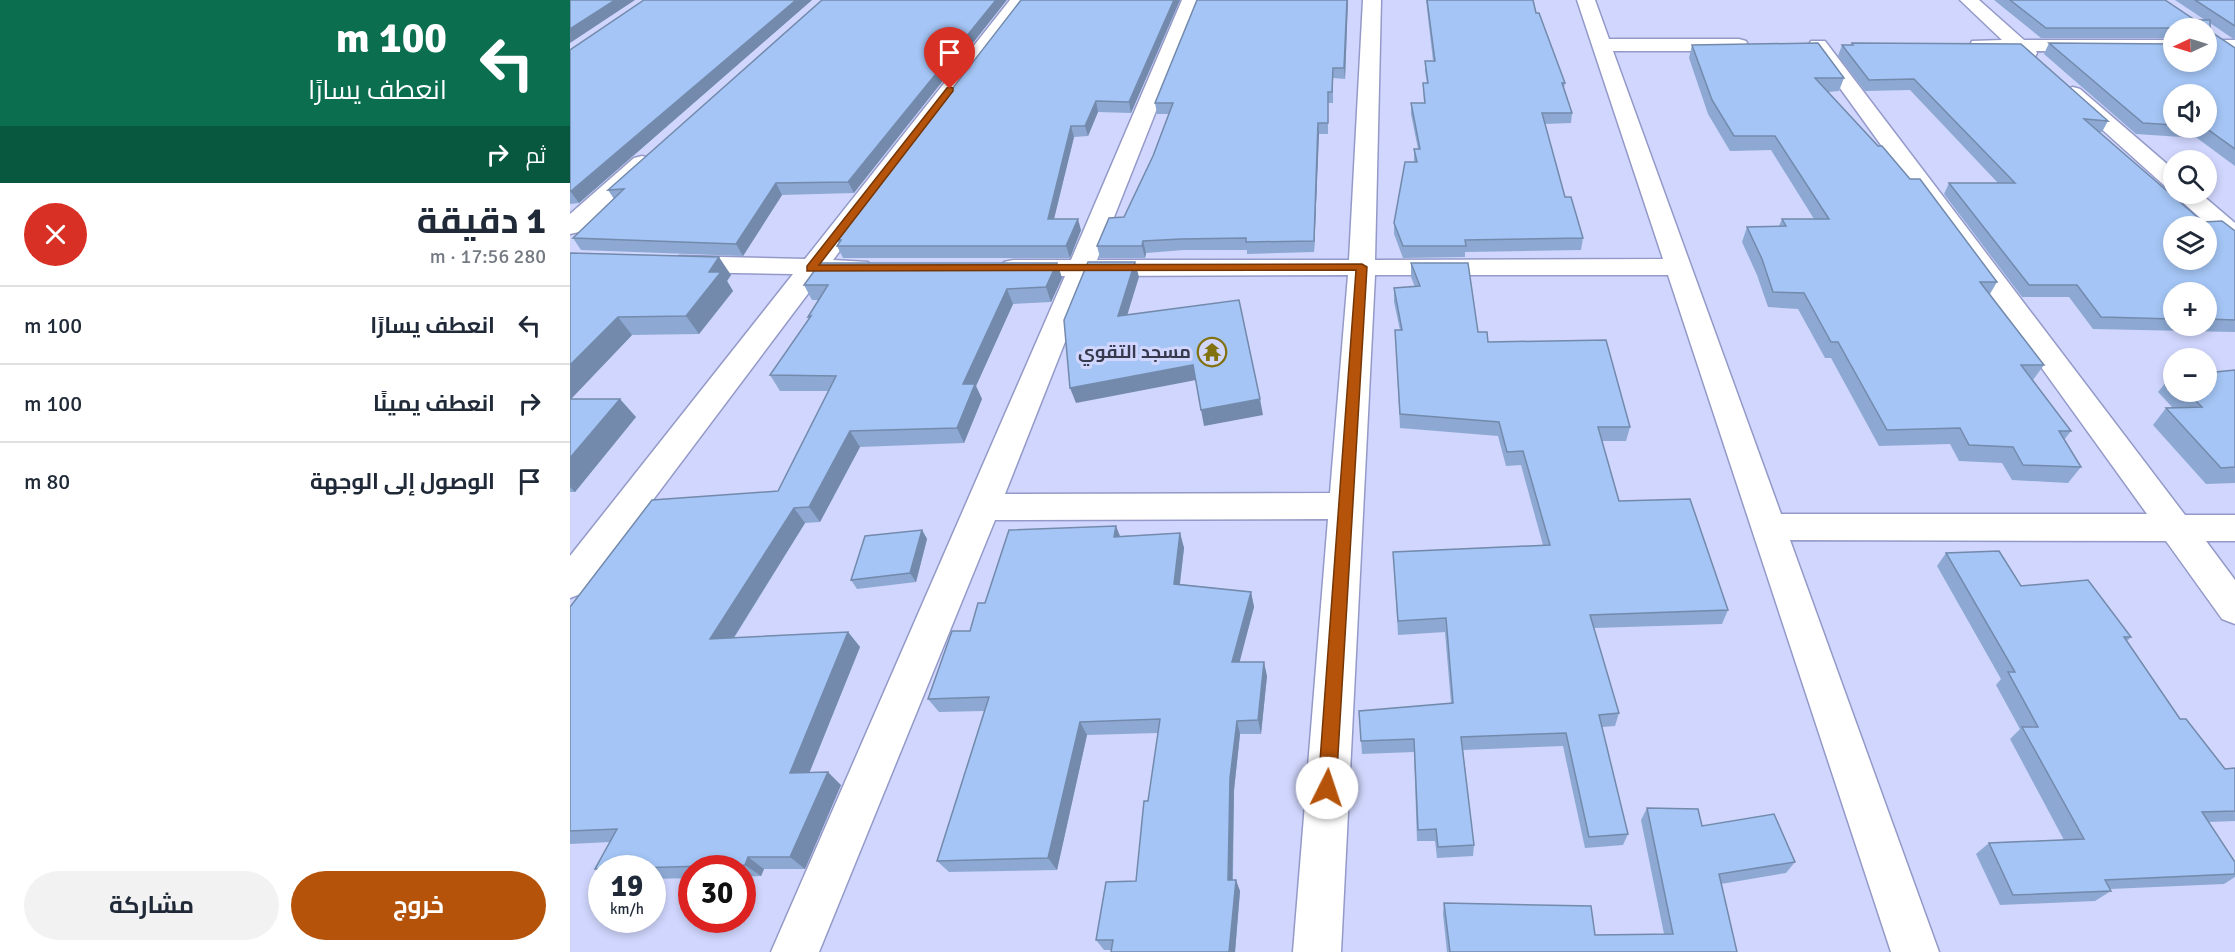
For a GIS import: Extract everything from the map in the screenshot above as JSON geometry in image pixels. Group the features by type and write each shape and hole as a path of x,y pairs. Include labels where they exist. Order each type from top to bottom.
{"street":[{"path":"570,583 1019,0"},
{"path":"795,952 983,507 1079,268 1191,0"},
{"path":"1317,952 1362,267 1372,0"},
{"path":"1586,0 1915,952"},
{"path":"1969,0 2045,68"},
{"path":"2217,39 2232,48"},
{"path":"1603,45 1758,45"},
{"path":"1821,45 2235,608"},
{"path":"1960,45 2163,46"},
{"path":"2217,47 2232,48"},
{"path":"2062,83 2163,172"},
{"path":"570,227 658,148"},
{"path":"2198,204 2235,236"},
{"path":"650,263 881,268"},
{"path":"986,268 1677,267"},
{"path":"983,507 1345,506"},
{"path":"1768,527 2235,528"}],"building":[{"path":"570,0 615,0 570,29"},
{"path":"644,0 796,0 570,192 570,50"},
{"path":"822,0 996,0 848,182 776,183 736,244 573,238 624,189 608,190"},
{"path":"1021,0 1174,0 1129,102 1096,101 1085,126 1071,126 1048,219 1078,219 1066,246 837,246 841,240 836,239"},
{"path":"1197,0 1347,0 1344,68 1333,68 1332,92 1328,92 1328,123 1318,123 1314,241 1246,242 1246,238 1181,239 1143,241 1142,246 1097,246 1109,218 1124,217 1153,156 1173,103 1155,103"},
{"path":"1427,0 1533,0 1536,13 1539,13 1565,83 1562,83 1572,113 1542,113 1565,197 1571,197 1583,238 1465,240 1466,246 1403,246 1394,223 1405,162 1417,162 1414,149 1420,149 1411,103 1425,103 1423,83 1428,83 1425,61 1435,61"},
{"path":"2010,0 2165,0 2192,18 2163,18 2163,28 2046,28"},
{"path":"2195,0 2235,0 2235,26"},
{"path":"2217,36 2235,48 2235,149 2217,136 2217,84 2163,84 2163,124 2143,123 2049,43 2163,44 2163,72 2217,72"},
{"path":"1818,43 1844,78 1815,78 1878,146 1882,146 1910,179 1920,179 1997,282 1980,282 2044,365 2021,365 2071,431 2059,431 2081,467 2023,465 2013,447 1969,445 1960,428 1887,430 1838,342 1831,342 1804,293 1773,292 1762,259 1747,227 1786,226 1782,219 1829,219 1775,136 1734,136 1712,100 1692,45"},
{"path":"1852,43 2021,44 2108,121 2084,119 2163,187 2163,204 2182,204 2196,216 2163,216 2163,270 2217,270 2217,221 2222,221 2235,231 2235,320 2217,319 2217,282 2163,282 2163,319 2101,317 2077,285 2029,285 1949,183 2015,183 1914,79 1869,80 1842,45 1853,45"},
{"path":"570,253 719,257 709,272 721,272 686,316 618,317 570,365"},
{"path":"1088,262 1135,262 1118,316 1239,300 1260,399 1201,410 1193,365 1070,388 1064,320"},
{"path":"820,263 1057,263 1046,287 1007,289 963,384 975,384 957,428 850,431 809,507 794,508 710,639 848,632 790,773 828,772 790,857 678,855 678,867 666,867 666,855 603,855 617,829 570,831 570,607 652,500 778,491 836,376 770,375 811,316 808,317 828,285 804,285"},
{"path":"1411,263 1468,263 1478,332 1487,332 1488,342 1606,340 1630,427 1598,427 1619,501 1690,499 1728,610 1590,615 1619,713 1599,715 1628,834 1589,837 1566,733 1461,737 1474,845 1438,847 1436,829 1418,830 1414,739 1361,741 1359,711 1453,703 1446,618 1398,621 1393,552 1550,545 1523,451 1507,452 1499,422 1400,414 1395,330 1402,330 1394,288 1420,286"},
{"path":"2235,370 2235,467 2221,468 2166,408 2202,407 2197,402 2217,402 2217,372"},
{"path":"570,399 620,399 570,458"},
{"path":"1116,526 1114,537 1180,533 1174,584 1251,592 1232,662 1264,662 1258,720 1237,721 1230,778 1228,880 1236,880 1229,952 1111,952 1113,940 1096,940 1106,882 1136,881 1144,801 1148,801 1160,719 1080,722 1048,858 937,861 989,697 928,699 952,631 970,631 978,603 985,603 1009,530"},
{"path":"922,530 910,573 851,580 865,536"},
{"path":"1999,551 2021,586 2088,580 2131,637 2124,637 2180,719 2186,719 2225,769 2235,768 2235,811 2202,812 2235,862 2235,874 2105,880 2111,891 2013,895 1989,843 2084,839 2022,727 2038,727 2008,672 2015,672 1946,553"},
{"path":"1647,808 1698,809 1702,826 1774,814 1795,862 1719,874 1737,952 1450,952 1444,903 1591,906 1595,935 1673,934"}],"place":[{"name":"مسجد التقوي","path":"1212,352"}],"route":[{"path":"950,89 811,268 1362,267 1327,788"}]}
